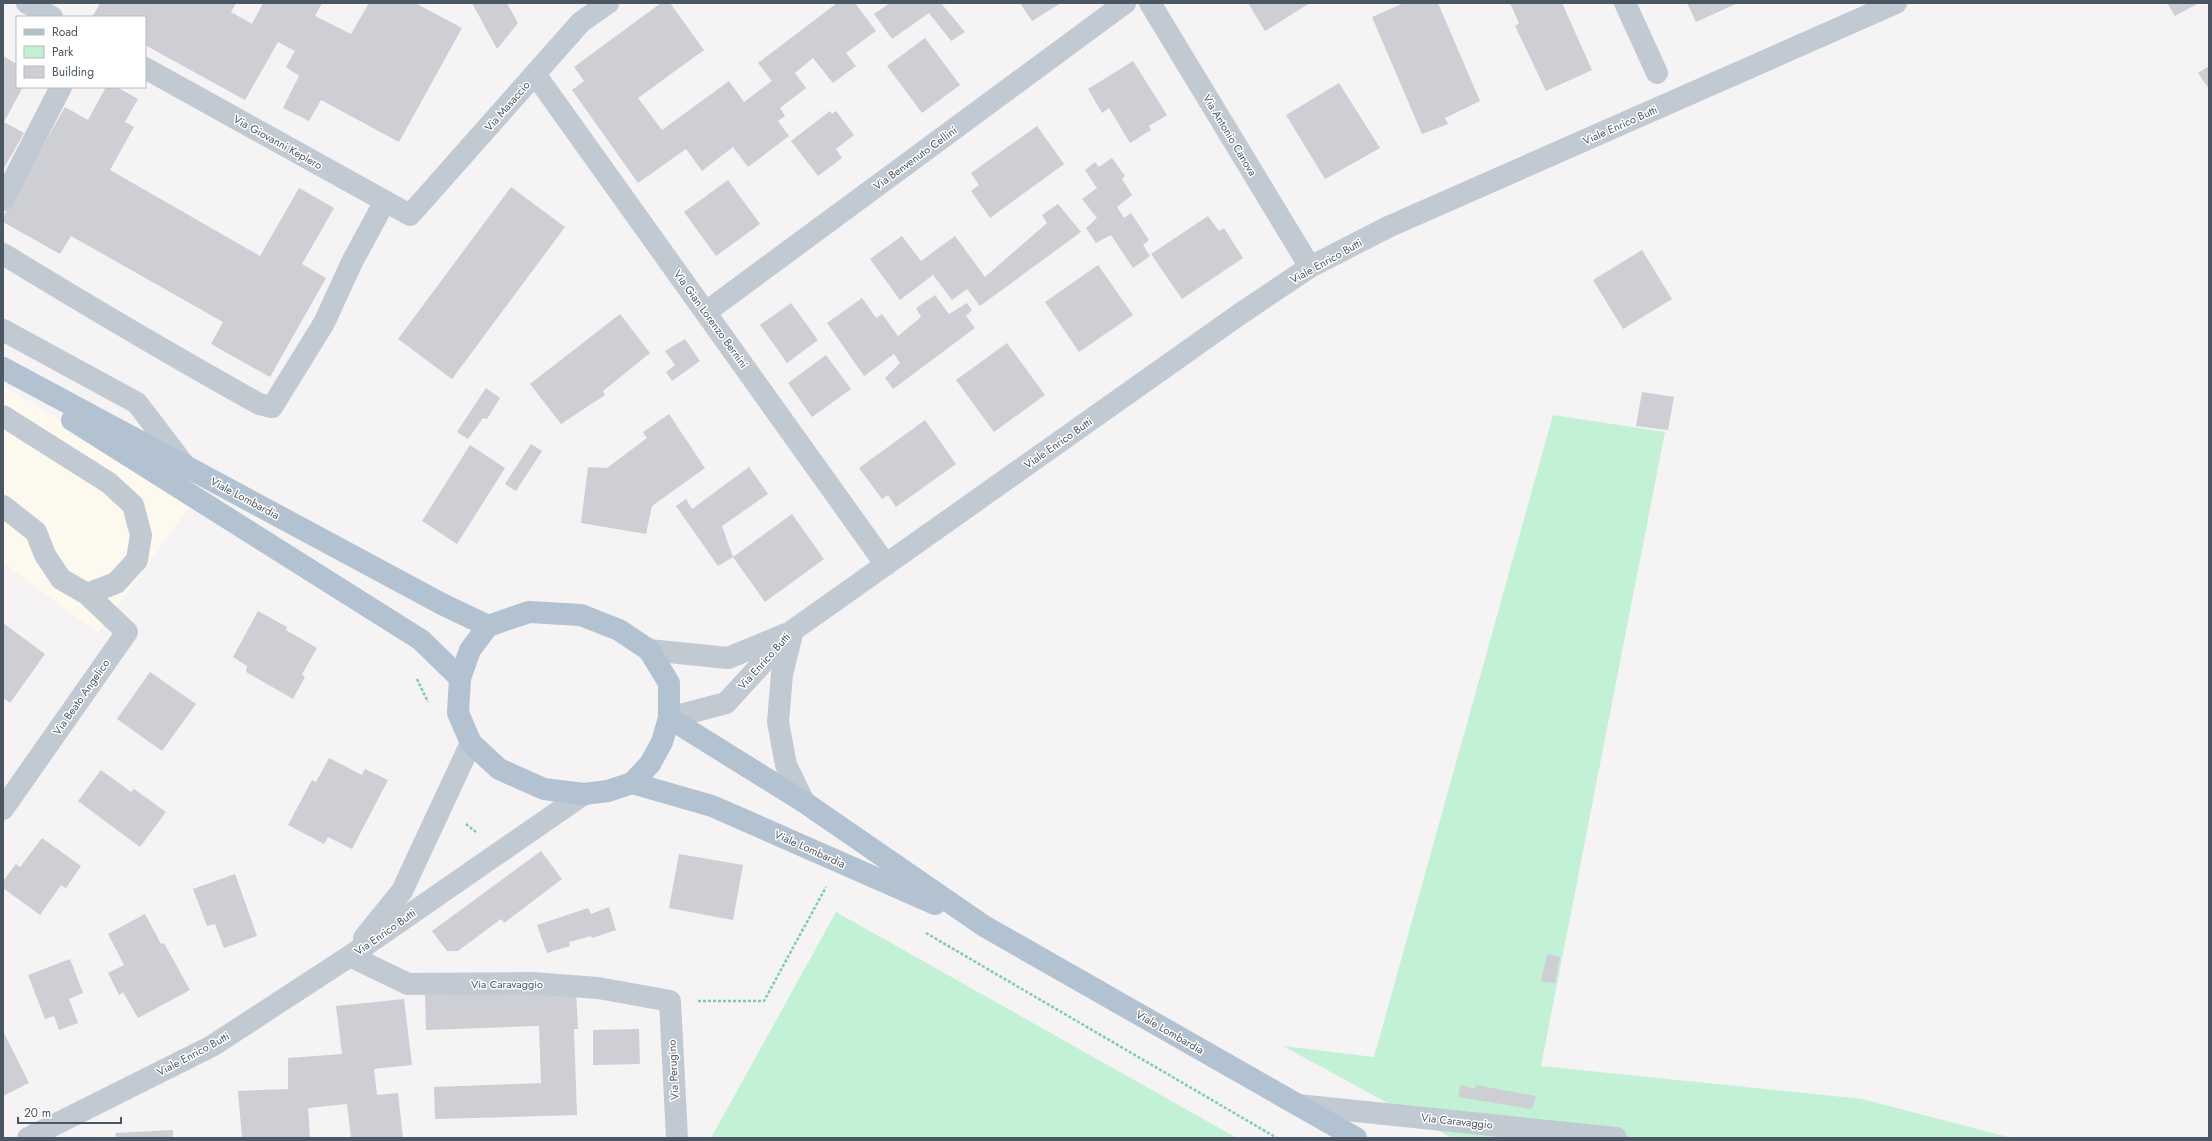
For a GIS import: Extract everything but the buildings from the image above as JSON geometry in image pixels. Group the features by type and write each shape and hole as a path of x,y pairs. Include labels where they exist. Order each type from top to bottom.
{"main road":[{"name":"Viale Lombardia","path":"3,368 442,604 488,626"},
{"path":"3,377 421,640 460,678"},
{"path":"529,612 581,615 619,630 649,650 669,683 669,718 662,742 650,764 632,783 608,791 584,794 544,789 499,769 471,742 458,713 460,678 470,650 488,626 529,612"},
{"name":"Viale Lombardia","path":"669,718 804,802 984,926 1356,1138"},
{"name":"Viale Lombardia","path":"632,783 712,806 984,926"}],"street":[{"path":"27,3 50,16"},
{"name":"Via Masaccio","path":"410,215 581,22 608,3"},
{"name":"Via Benvenuto Cellini","path":"706,312 1125,3"},
{"name":"Via Antonio Canova","path":"1150,3 1310,267"},
{"path":"1625,3 1657,73"},
{"name":"Viale Enrico Butti","path":"792,631 1233,319 1310,267 1388,227 1896,3"},
{"name":"Via Giovanni Keplero","path":"146,69 410,215"},
{"name":"Via Gian Lorenzo Bernini","path":"535,74 886,565"},
{"path":"3,200 60,88"},
{"path":"3,254 97,312 190,366 259,404 272,407 324,323 352,262 385,201"},
{"path":"3,330 137,403 185,466"},
{"path":"3,416 109,483 133,505 141,534 137,560 116,583 87,594 61,579 45,555 36,532 8,509"},
{"name":"Via Beato Angelico","path":"3,809 127,632 87,594"},
{"path":"792,631 782,674 778,722 786,765 804,802"},
{"name":"Via Enrico Butti","path":"649,650 728,658 792,631"},
{"name":"Via Enrico Butti","path":"669,718 726,703 792,631"},
{"name":"Via Enrico Butti","path":"350,956 402,891 471,742"},
{"name":"Via Enrico Butti","path":"350,956 584,794"},
{"name":"Viale Enrico Butti","path":"28,1138 212,1046 350,956"},
{"name":"Via Caravaggio","path":"350,956 408,984 531,983 598,988 670,1001"},
{"name":"Via Perugino","path":"670,1001 677,1138"},
{"name":"Via Caravaggio","path":"1298,1105 1616,1138"}],"path":[{"path":"417,678 429,705"},
{"path":"442,805 500,852"},
{"path":"670,1001 764,1001 827,884"},
{"path":"921,930 1277,1138"}],"shaded area":[{"path":"3,385 193,502 98,633 3,563"}],"green space":[{"path":"1553,415 1665,432 1541,1066 1862,1099 2012,1138 1452,1138 1283,1046 1374,1057"},
{"path":"836,912 1237,1138 711,1138"}]}
